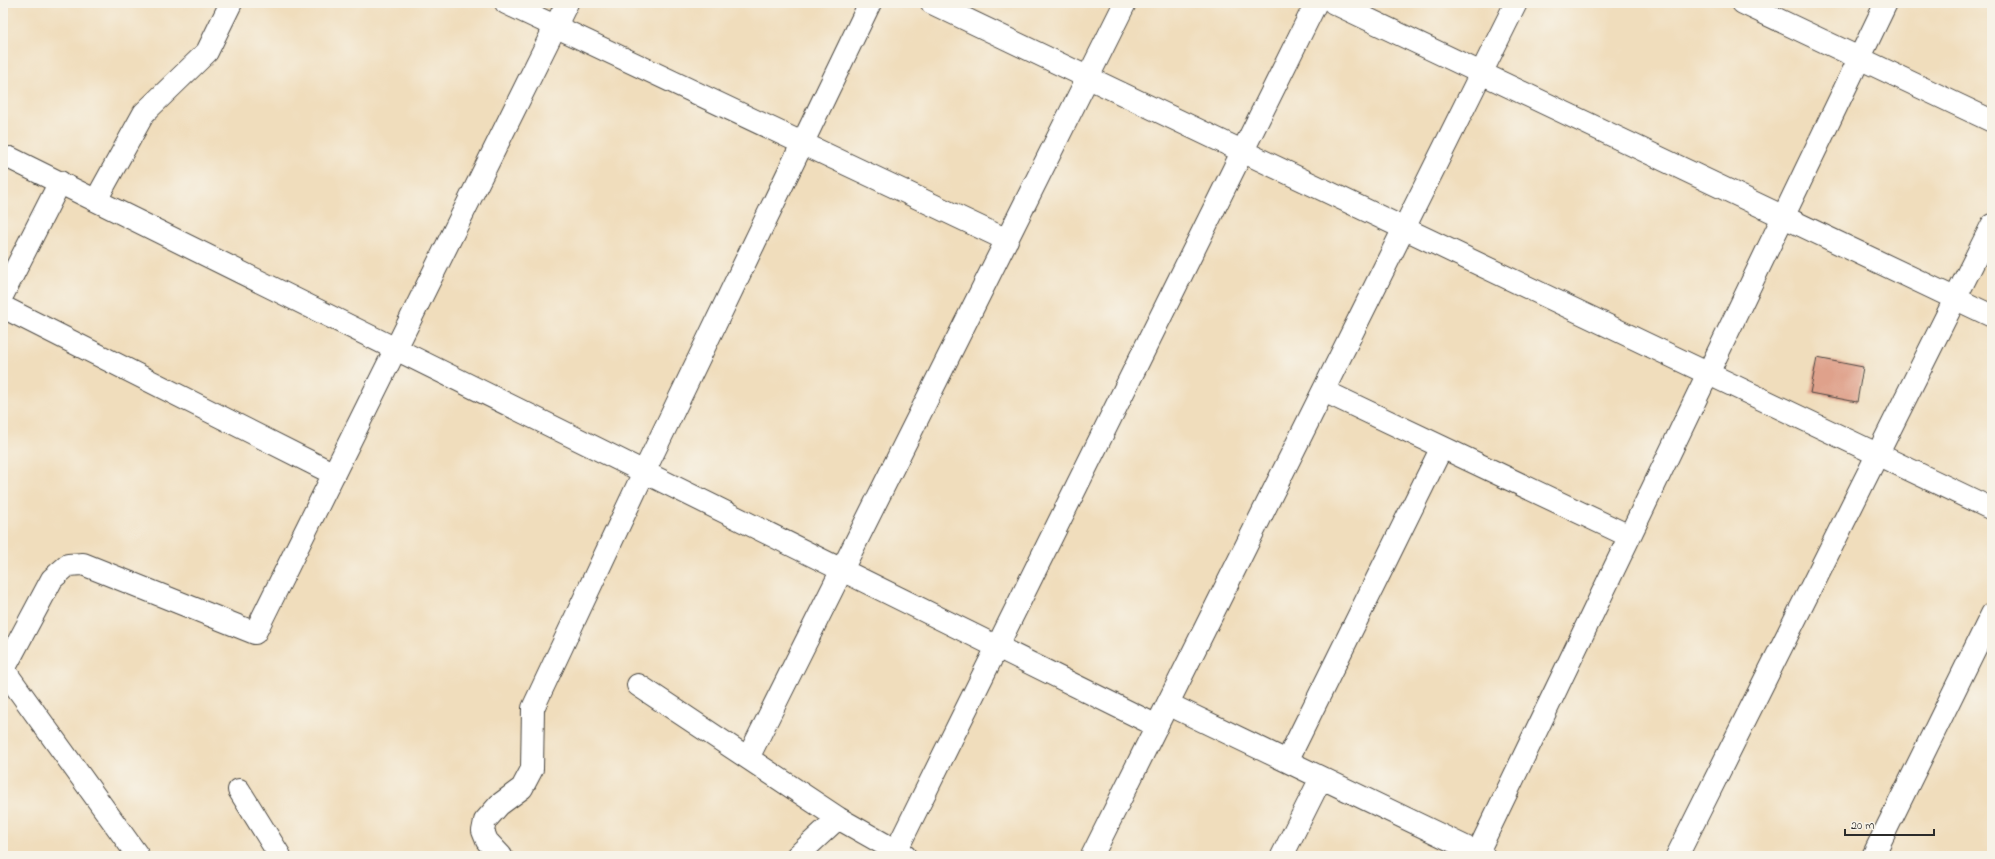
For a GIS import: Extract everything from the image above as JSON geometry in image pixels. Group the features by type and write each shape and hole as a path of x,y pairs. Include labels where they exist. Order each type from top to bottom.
{"street":[{"path":"506,3 1007,240"},
{"path":"137,855 3,670 52,578 68,565 83,564 255,633 568,3"},
{"path":"501,856 487,840 483,830 485,821 499,805 522,788 532,769 533,708 644,472 870,3"},
{"path":"932,3 1992,509"},
{"path":"748,758 1125,3"},
{"path":"638,685 838,818 901,853 997,647 1316,3"},
{"path":"1334,3 1992,316"},
{"path":"1092,856 1516,3"},
{"path":"1743,3 1992,121"},
{"path":"1168,704 1479,855 1629,536 1886,3"},
{"path":"96,200 144,113 207,52 221,9"},
{"path":"10,158 1157,726"},
{"path":"3,294 60,182"},
{"path":"1678,856 1992,225"},
{"path":"3,307 334,474"},
{"path":"1324,391 1629,536"},
{"path":"1287,761 1442,447"},
{"path":"1873,856 1992,614"},
{"path":"1282,856 1321,778"},
{"path":"239,790 280,856"},
{"path":"797,856 838,818"}],"building":[{"path":"1817,358 1863,367 1857,402 1810,393"}]}
